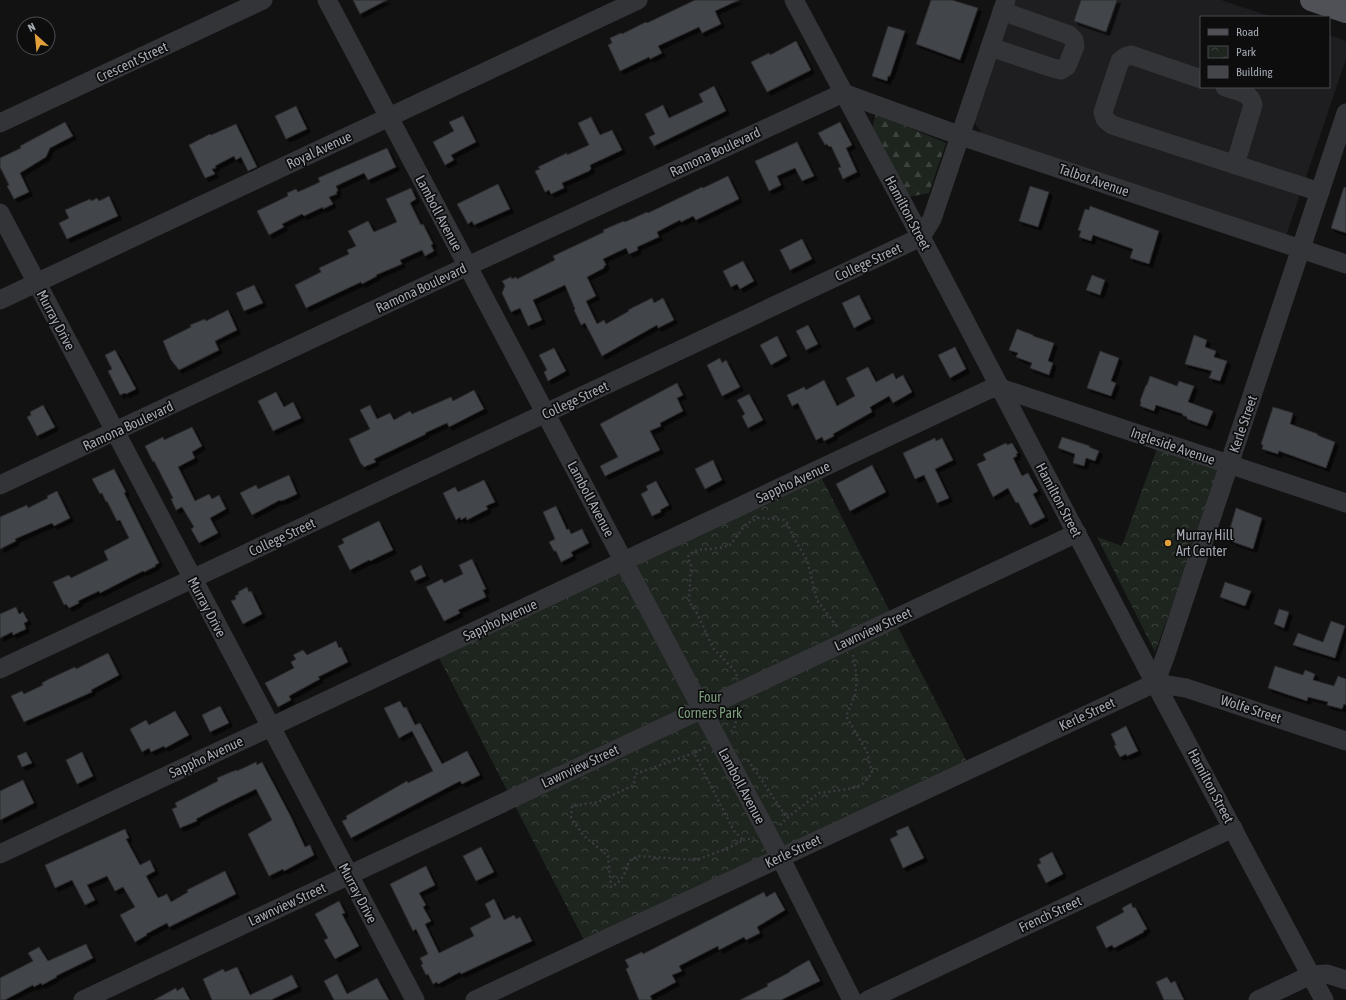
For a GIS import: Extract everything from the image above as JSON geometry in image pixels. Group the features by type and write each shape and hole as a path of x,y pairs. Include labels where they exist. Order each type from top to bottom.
{"main road":[{"path":"1311,0 1346,12"}],"street":[{"name":"Crescent Street","path":"0,123 263,0"},
{"name":"Lamboll Avenue","path":"327,0 780,857 852,1000"},
{"name":"Royal Avenue","path":"0,300 638,0"},
{"name":"Hamilton Street","path":"794,0 1324,1000"},
{"path":"921,238 932,219 961,136 990,47 1004,6 1069,35 1074,40 1075,46 1068,66 1061,70 990,47"},
{"path":"1200,79 1131,55 1125,57 1120,61 1103,112 1105,119 1112,125 1320,192"},
{"path":"1228,88 1248,95 1252,100 1253,105 1235,165"},
{"name":"Talbot Avenue","path":"843,93 961,136 1346,264"},
{"name":"Ramona Boulevard","path":"0,485 468,266 843,93"},
{"name":"Kerle Street","path":"475,1000 1155,682 1165,657 1230,465 1346,113"},
{"name":"Murray Drive","path":"0,213 414,1000"},
{"name":"College Street","path":"0,669 921,238"},
{"name":"Ingleside Avenue","path":"1000,388 1346,503"},
{"name":"Sappho Avenue","path":"0,854 270,726 990,390 1000,388"},
{"name":"Lawnview Street","path":"83,1000 1077,533"},
{"name":"Wolfe Street","path":"1155,682 1186,688 1346,741"},
{"name":"French Street","path":"868,1000 1233,828"},
{"path":"1258,1000 1311,975 1327,974 1346,980"}],"path":[{"path":"739,683 735,671 713,648 696,611 689,602 691,565 688,558 689,554 697,550 720,548 730,545 746,524 758,518 784,520 787,522 795,540 807,560 817,600 838,629"},
{"path":"746,757 787,818 819,793 849,789 862,785 872,773 867,752 846,716 854,701 857,681 852,654"},
{"path":"728,735 735,726 739,706"},
{"path":"694,752 734,830 743,840 730,847 697,860 638,856 629,861 626,872 617,884 611,887 608,856 583,836 572,818 572,806 598,802 634,785 635,774 712,745"}],"shaded area":[{"path":"1015,0 1221,0 1270,16 1200,16 1200,88 1330,88 1330,35 1346,41 1346,59 1286,236 983,135 974,122"}],"green space":[{"path":"876,114 946,143 929,193 908,197 872,128"},
{"path":"1158,446 1215,465 1220,475 1155,652 1097,537 1122,546"},
{"name":"Four Corners Park","path":"818,471 970,768 588,948 435,650"}],"building":[{"path":"353,0 387,0 360,14"},
{"path":"695,0 739,0 715,11 721,24 702,33 699,27 658,46 662,53 650,59 649,57 620,71 608,45 612,43 610,38 621,33 622,34 646,22 647,23"},
{"path":"931,0 952,0 978,8 960,60 916,44"},
{"path":"1081,0 1117,0 1106,32 1074,21"},
{"path":"888,26 905,31 887,81 872,76"},
{"path":"796,41 811,70 767,92 751,62 769,53 770,55"},
{"path":"714,86 726,111 654,146 649,137 655,134 645,114 663,105 669,118 703,102 699,94"},
{"path":"296,106 307,129 286,139 275,116"},
{"path":"463,116 476,142 451,155 454,160 445,165 433,142 454,131 449,122"},
{"path":"591,117 600,135 612,130 622,150 590,165 591,169 589,171 562,183 564,188 551,194 549,190 545,192 535,171 540,169 538,167 567,153 567,155 589,145 578,123"},
{"path":"65,122 73,136 50,148 46,157 20,173 29,192 14,199 7,186 9,185 0,167 0,158 21,148 20,146"},
{"path":"840,122 852,145 846,148 857,172 843,179 838,168 841,167 831,146 829,147 827,144 825,145 818,133"},
{"path":"236,124 257,167 248,171 241,157 236,160 234,156 215,166 216,168 212,169 215,174 205,178 189,145 210,134 211,135"},
{"path":"797,142 814,176 802,181 795,168 777,176 781,185 769,191 755,161"},
{"path":"387,148 396,167 368,180 364,173 336,186 338,191 336,192 337,194 329,197 333,204 304,216 302,214 282,224 284,227 269,235 257,211 288,196 287,193 296,189 298,192 320,182 318,178"},
{"path":"728,176 739,199 696,220 693,216 681,222 680,220 657,232 659,237 637,247 638,250 629,254 626,248 603,259 606,265 604,268 587,277 596,296 586,301 597,324 604,320 606,324 629,311 628,310 652,298 654,303 663,298 674,320 658,328 657,325 602,356 585,323 581,325 565,285 533,300 542,320 528,326 520,308 511,312 502,293 505,286 502,281 511,277 512,279 516,277 517,279 555,260 553,256 604,232 603,230 647,212 648,213"},
{"path":"498,184 510,209 474,225 472,221 468,224 457,204"},
{"path":"1030,186 1049,192 1038,227 1019,221"},
{"path":"1344,187 1346,188 1346,233 1331,228"},
{"path":"411,188 416,199 410,203 433,244 431,245 434,251 425,256 422,250 400,260 402,264 376,275 377,276 362,284 361,282 306,308 295,285 321,272 319,268 349,254 347,250 356,246 348,231 368,221 374,232 397,222 386,199"},
{"path":"109,196 118,216 67,239 59,223 69,218 65,210 90,199 91,201 97,198 99,201"},
{"path":"1090,206 1159,231 1149,264 1130,258 1133,249 1093,235 1091,241 1079,237 1081,231 1078,230 1085,209 1089,210"},
{"path":"802,239 812,259 790,270 780,250"},
{"path":"743,261 754,281 740,289 737,284 731,287 723,271"},
{"path":"1092,275 1105,280 1100,295 1086,290"},
{"path":"254,285 263,303 244,311 236,293"},
{"path":"859,295 871,319 854,328 842,303"},
{"path":"228,310 237,330 215,341 219,350 179,370 171,360 163,341 191,327 190,325 205,319 206,321"},
{"path":"808,325 818,344 806,350 796,331"},
{"path":"1017,329 1054,343 1048,361 1053,363 1049,375 1030,368 1032,363 1016,357 1018,353 1009,350"},
{"path":"1194,335 1207,340 1205,347 1216,351 1214,357 1227,361 1220,381 1209,378 1212,371 1185,364"},
{"path":"777,336 787,356 771,365 760,345"},
{"path":"955,347 966,369 950,378 938,355"},
{"path":"554,348 566,371 548,381 544,372 547,370 539,355"},
{"path":"115,350 136,389 126,394 120,395 108,371 112,369 105,355"},
{"path":"1100,351 1119,358 1111,381 1116,383 1111,396 1087,388"},
{"path":"720,358 722,363 726,360 740,387 722,396 707,365"},
{"path":"868,367 876,382 893,373 896,379 903,375 912,392 893,403 889,396 870,407 872,412 833,434 834,436 824,441 822,437 816,440 798,403 792,406 787,395 804,387 806,390 824,380 837,406 855,396 846,378"},
{"path":"1150,376 1177,386 1179,381 1194,386 1188,402 1213,411 1207,426 1187,419 1187,417 1182,415 1183,414 1156,405 1154,411 1140,406 1140,401"},
{"path":"677,383 683,395 677,398 683,411 660,423 661,426 650,431 660,450 605,476 600,466 618,457 600,424"},
{"path":"474,390 484,409 449,427 447,423 425,433 426,434 374,459 376,462 364,467 361,464 349,439 370,429 360,410 370,405 377,419 390,413 394,420 410,411 412,414 451,397 453,401"},
{"path":"276,392 284,407 293,402 301,418 273,431 258,401"},
{"path":"749,394 763,420 748,428 742,416 745,414 737,400"},
{"path":"43,405 55,427 37,436 27,417 31,415 30,412"},
{"path":"1273,407 1293,413 1290,424 1335,442 1326,468 1279,451 1278,454 1262,449 1263,445 1261,444"},
{"path":"192,427 202,446 192,452 195,458 178,467 195,501 209,494 212,499 219,495 226,509 210,518 218,533 199,543 191,529 194,527 182,507 176,510 171,499 173,498 145,446 163,437 164,440"},
{"path":"1062,437 1090,446 1089,447 1099,451 1095,461 1086,458 1084,466 1073,463 1075,454 1058,448"},
{"path":"935,438 936,441 942,438 953,460 935,469 949,498 937,503 924,475 915,479 903,453"},
{"path":"1006,443 1007,445 1012,443 1018,453 1016,454 1017,456 1013,458 1022,476 1028,473 1038,491 1033,494 1045,517 1030,525 1018,502 1016,503 1008,488 993,497 977,464 986,460 983,454"},
{"path":"713,460 722,480 705,489 695,469"},
{"path":"872,465 886,492 850,511 836,484"},
{"path":"114,469 126,492 124,493 159,563 155,565 156,566 100,593 99,591 78,601 79,603 69,608 66,604 64,605 53,582 69,575 71,578 108,560 104,551 129,538 120,520 117,521 107,501 106,502 102,493 100,494 92,479"},
{"path":"289,475 297,494 284,500 280,500 252,515 240,493 256,485 258,489"},
{"path":"484,480 495,502 486,506 488,509 467,520 466,517 461,520 460,517 456,520 443,493 455,487 458,492"},
{"path":"656,481 669,505 660,510 661,512 652,516 641,494 648,490 646,486"},
{"path":"57,491 70,518 54,526 52,523 15,539 16,541 0,549 0,517 27,505 28,508 48,498 47,496"},
{"path":"556,506 567,530 569,529 571,534 582,529 589,543 571,552 573,556 561,562 556,551 554,551 549,542 555,539 543,512"},
{"path":"1236,508 1262,518 1253,549 1227,539"},
{"path":"379,521 393,550 350,570 338,546 344,543 342,539"},
{"path":"472,559 486,589 483,590 486,597 458,610 460,613 444,621 426,587 442,579 444,583 463,574 459,565"},
{"path":"421,565 426,576 415,581 410,571"},
{"path":"1225,582 1251,591 1245,606 1220,597"},
{"path":"247,587 249,592 251,591 262,614 243,624 231,601 236,599 235,596 239,594 238,592"},
{"path":"16,607 19,614 23,612 28,621 24,623 26,629 13,635 12,632 0,638 0,614"},
{"path":"1279,609 1289,612 1284,628 1274,624"},
{"path":"1331,621 1345,626 1335,658 1293,645 1298,633 1323,642"},
{"path":"336,641 339,648 341,647 348,662 318,677 320,679 289,696 291,700 278,707 265,683 294,668 291,662 296,659 293,655 303,650 307,655"},
{"path":"108,653 119,675 91,690 92,692 24,722 11,696 22,691 24,694 43,685 42,683 49,679 75,667 76,669"},
{"path":"1275,666 1303,675 1305,670 1315,674 1313,680 1334,686 1338,676 1346,679 1346,705 1344,704 1342,709 1327,705 1328,702 1308,697 1307,701 1268,688"},
{"path":"400,701 404,708 406,707 415,725 420,723 442,764 467,751 480,775 462,784 460,781 351,838 342,821 347,819 346,816 407,781 408,783 433,771 412,731 399,738 384,708"},
{"path":"220,706 229,723 210,732 202,715"},
{"path":"175,711 189,735 165,748 164,746 151,752 149,748 142,752 130,729 146,720 149,725"},
{"path":"1126,726 1138,751 1127,756 1126,754 1120,757 1114,746 1116,745 1111,734"},
{"path":"26,752 32,763 22,767 17,756"},
{"path":"82,752 93,776 77,784 66,760"},
{"path":"256,762 257,765 262,762 305,847 310,845 314,855 284,871 283,869 269,876 248,834 272,820 256,789 196,819 197,821 180,828 172,809 177,807 175,803 218,781 217,778"},
{"path":"23,780 34,803 0,820 0,791"},
{"path":"908,826 924,858 903,868 890,839 898,835 896,831"},
{"path":"125,829 129,838 126,839 140,865 150,860 155,871 146,876 158,898 167,894 171,902 188,892 187,890 225,871 236,894 169,927 167,923 146,934 147,935 135,942 120,915 135,907 123,887 115,891 107,876 87,885 95,900 85,905 72,880 55,888 45,865"},
{"path":"481,847 494,872 476,881 463,856"},
{"path":"1052,852 1063,874 1046,883 1037,865 1041,863 1039,859"},
{"path":"426,866 435,885 419,893 426,905 423,907 431,921 425,924 439,953 474,936 470,928 491,917 485,904 494,899 504,920 514,915 516,919 520,917 532,941 461,974 460,972 438,984 437,982 433,984 421,965 423,964 420,958 428,954 416,929 413,931 390,884"},
{"path":"764,892 766,897 775,892 785,910 757,927 760,933 746,940 744,937 719,950 718,946 679,966 682,971 672,975 676,982 650,996 652,1000 639,1000 626,969 629,967 625,960 642,952 643,954"},
{"path":"339,901 345,913 342,914 359,946 335,959 324,940 328,938 315,914"},
{"path":"1131,903 1133,908 1135,907 1147,929 1114,948 1112,945 1106,948 1096,927 1124,912 1122,908"},
{"path":"86,944 93,958 56,976 57,977 42,985 41,983 34,987 33,985 5,1000 0,1000 0,978 33,961 28,953 39,947 48,961"},
{"path":"809,960 820,981 781,1000 740,1000 768,986 767,984"},
{"path":"237,967 250,995 292,975 298,987 271,1000 212,1000 203,979 223,969 225,972"},
{"path":"337,974 347,994 377,978 389,1000 334,1000 324,981"},
{"path":"1167,977 1171,983 1175,981 1184,1000 1164,1000 1156,982"},
{"path":"183,987 190,1000 154,1000 176,988 177,991"}],"place":[{"name":"Murray Hill Art Center","path":"1168,543"}]}
